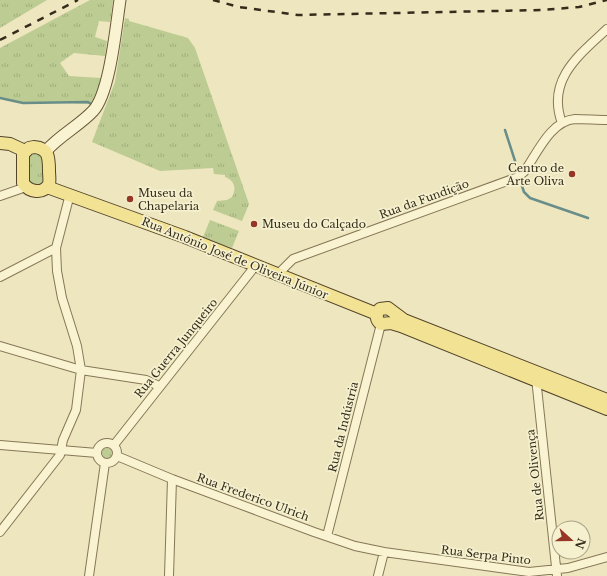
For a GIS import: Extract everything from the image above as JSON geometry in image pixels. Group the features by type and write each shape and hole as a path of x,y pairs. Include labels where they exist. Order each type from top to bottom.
{"main road":[{"path":"0,142 10,144 25,151"},
{"path":"26,187 23,183 22,158 25,151 34,146 41,147 46,151 50,158 50,181 47,187"},
{"name":"Rua António José de Oliveira Júnior","path":"26,187 31,190 38,191 47,187 70,194 256,265 386,319 411,322 536,376 607,409"},
{"name":"Rua António José de Oliveira Júnior","path":"536,376 607,400"}],"street":[{"path":"46,151 88,115 100,100 105,86 120,0"},
{"path":"607,29 571,64 565,72 561,83 558,105 558,111 562,123 574,119 607,120"},
{"name":"Rua da Fundição","path":"278,274 293,259 518,177 524,172 551,132 562,123"},
{"name":"Rua António José de Oliveira Júnior","path":"0,196 26,187"},
{"path":"0,532 60,455 63,450 63,440 76,410 81,370 77,346 56,271 56,248 70,194"},
{"path":"0,277 56,248"},
{"name":"Rua Guerra Junqueiro","path":"114,446 159,386 256,265"},
{"name":"Rua da Indústria","path":"327,536 386,319"},
{"path":"0,346 81,370 146,380 159,386"},
{"name":"Rua de Olivença","path":"536,376 556,573"},
{"path":"103,443 109,443 114,446 117,450 117,456 111,463 105,463 98,458 98,447 103,443"},
{"path":"0,445 97,453"},
{"name":"Rua Frederico Ulrich","path":"117,456 172,479 327,536 355,546 384,552"},
{"path":"89,576 105,463"},
{"path":"169,576 172,479"},
{"path":"378,576 384,552"},
{"name":"Rua Serpa Pinto","path":"384,552 530,572 556,573 607,557"}],"green space":[{"path":"0,0 47,0 0,28"},
{"path":"90,0 113,0 110,22 99,21 95,37 107,41 105,56 74,53 60,63 69,76 101,78 96,98 91,104 39,102 30,104 0,98 0,48"},
{"path":"125,18 129,19 129,21 188,38 195,48 249,204 242,221 213,210 217,201 227,200 232,197 234,194 234,185 231,180 225,177 225,175 214,174 213,168 160,171 92,142 115,82"},
{"path":"34,153 40,154 42,157 44,169 43,182 41,185 35,186 28,181 28,157"},
{"path":"210,220 239,231 232,248 203,237"},
{"path":"105,448 109,448 111,449 111,457 105,458 102,455 102,451"}],"waterway":[{"path":"0,98 23,103 88,102 91,104"},
{"path":"505,130 516,164"},
{"path":"521,183 524,192 530,198 588,218"}],"railway":[{"path":"0,40 78,0"},
{"path":"213,0 239,7 298,15 542,10 579,7 607,0"}],"place":[{"name":"Centro de Arte Oliva","path":"572,174"},
{"name":"Museu da Chapelaria","path":"130,199"},
{"name":"Museu do Calçado","path":"254,224"}]}
